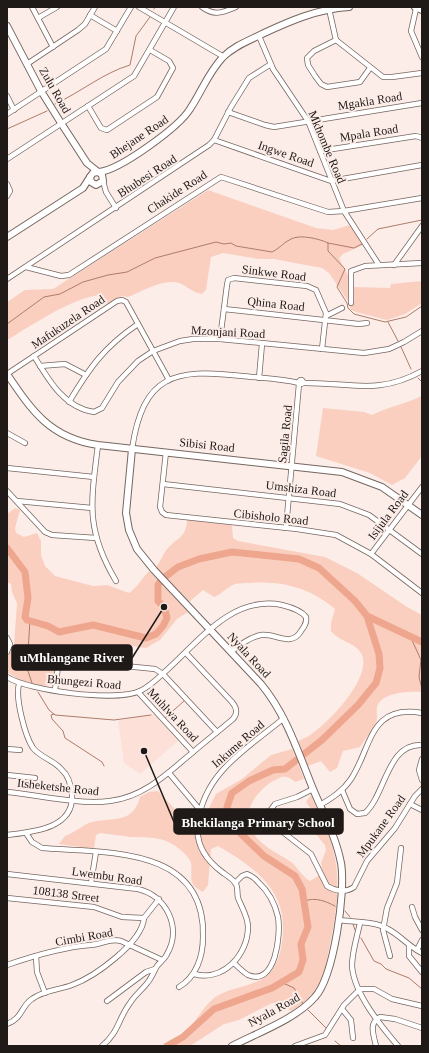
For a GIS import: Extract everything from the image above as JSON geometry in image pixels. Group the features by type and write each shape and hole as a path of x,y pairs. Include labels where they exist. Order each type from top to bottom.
{"street":[{"path":"32,7 53,47"},
{"path":"38,18 57,7"},
{"path":"27,64 78,30 95,7"},
{"path":"7,114 103,51 131,7"},
{"path":"140,7 224,57"},
{"path":"7,159 134,76 174,7"},
{"path":"202,7 215,14 236,7"},
{"name":"Bhejane Road","path":"94,174 111,169 161,138 181,121 190,109 210,72 224,57 245,42 300,17 329,9 349,7"},
{"path":"329,9 336,40 370,68 386,77 422,73"},
{"path":"419,9 415,16 411,31 422,57"},
{"path":"90,15 117,31"},
{"name":"Zulu Road","path":"7,26 41,91 94,174"},
{"name":"Mkhombe Road","path":"259,36 271,64 308,121 344,211 379,265"},
{"path":"336,40 314,51 308,57 308,65 322,85 329,87 358,82 363,79 370,68"},
{"path":"88,106 101,128 107,130 157,97 173,68 170,61 150,50"},
{"name":"Bhubesi Road","path":"7,279 196,155 214,140 228,112 249,78 271,64"},
{"path":"7,96 14,110"},
{"name":"Mgakla Road","path":"228,112 270,126 422,103"},
{"name":"Mpala Road","path":"320,152 416,136 422,138"},
{"name":"Ingwe Road","path":"214,140 331,181 422,165"},
{"name":"Bhejane Road","path":"103,180 111,169"},
{"path":"94,174 102,175 106,192 116,208"},
{"path":"94,174 91,182 106,192"},
{"path":"83,188 94,174"},
{"name":"Chakide Road","path":"26,267 61,276 68,275 221,177 322,211 344,211 422,198"},
{"path":"7,237 83,188 95,185 103,180"},
{"path":"7,184 10,191 7,196"},
{"path":"394,265 422,226"},
{"path":"351,303 351,271 361,267 422,263"},
{"name":"Sinkwe Road","path":"220,339 227,283 230,279 234,278 311,287 319,293 325,309 326,318 322,349"},
{"name":"Mafukuzela Road","path":"7,374 120,300 126,302 169,380"},
{"path":"326,318 342,308"},
{"name":"Qhina Road","path":"224,309 326,318 359,324 367,323"},
{"path":"69,402 86,375 104,351 119,337 138,324"},
{"name":"Mzonjani Road","path":"34,356 57,391 69,402 84,410 98,411 123,376 138,361 153,351 186,340 220,339 357,353 377,351 404,342 422,331"},
{"path":"259,378 262,344"},
{"path":"40,366 64,363 86,375"},
{"name":"Nyala Road","path":"232,1046 297,1012 316,997 329,971 343,891 339,856 320,805 284,718 269,693 154,570 137,549 126,518 132,449 137,422 142,409 151,395 169,380 185,374 206,372 348,387 381,386 406,379 422,371"},
{"name":"Sibisi Road","path":"7,374 28,406 48,425 72,439 98,445 292,465 334,471 360,477 382,487 422,515"},
{"name":"Sagila Road","path":"286,528 301,383"},
{"path":"7,433 25,443"},
{"path":"98,445 92,508 96,538 103,557 116,581"},
{"name":"Cibisholo Road","path":"166,452 160,507 162,512 166,515 286,528 336,536 371,554 422,593"},
{"path":"7,468 94,477"},
{"name":"Umshiza Road","path":"163,484 330,502 352,508 369,515 422,554"},
{"name":"Isijula Road","path":"371,554 422,487"},
{"path":"7,491 47,533 96,538"},
{"path":"16,500 92,508"},
{"name":"Bhungezi Road","path":"7,677 18,684 107,696 126,696 138,692 152,684 210,630 234,611 254,605 268,604 283,606 299,611 306,617 306,623 294,639 289,640 268,635 260,636 247,640 231,652"},
{"path":"7,638 10,644 7,652"},
{"name":"Itsheketshe Road","path":"7,792 72,800 104,802 121,799 146,790 169,773 233,719 236,710 186,653"},
{"path":"56,690 58,666 64,660 149,667 163,674 217,732"},
{"path":"7,836 48,828 59,822 66,814 72,800 70,783 63,770 37,751 27,736 17,696 18,684"},
{"name":"Muhlwa Road","path":"138,692 193,752"},
{"path":"320,805 342,790 351,779 372,733 381,722 396,713 410,711 422,713"},
{"name":"Inkume Road","path":"235,883 210,862 201,848 197,830 200,810 208,789 218,774 284,718"},
{"path":"342,790 352,811 359,815 365,813 377,797 400,752 408,747 422,745"},
{"path":"7,749 20,750"},
{"path":"422,759 420,770 422,780"},
{"path":"169,773 200,810"},
{"path":"7,775 35,778"},
{"path":"313,789 297,797 275,804 269,812 269,819 275,826 311,854 327,886 343,891"},
{"name":"Mpukane Road","path":"343,891 350,890 354,887 367,861 394,828 422,789"},
{"path":"410,804 422,810"},
{"path":"26,833 32,842 42,848 96,852 158,862 174,872 188,886 199,906 203,927 203,939 194,974 188,981 179,987"},
{"path":"390,956 383,927 387,908 397,884 401,848"},
{"path":"91,883 96,852"},
{"name":"Lwembu Road","path":"7,874 138,889 152,894 159,899 170,915 173,930 169,950 155,969 149,981 128,1006 114,1035 102,1046"},
{"path":"194,974 202,976 216,974 234,963 245,944 248,925 238,898 235,883 242,876 247,874 254,877 264,887 274,904 279,931 276,953 267,971 260,975 251,976 245,973 234,963"},
{"name":"108138 Street","path":"7,898 94,907 127,918 144,918"},
{"path":"7,1024 17,1019 31,999 88,978 119,957 143,923 144,918 159,899"},
{"path":"412,907 415,917 422,930"},
{"path":"338,920 383,927 420,952 422,940"},
{"path":"360,923 352,966 360,988 376,1019 398,1046"},
{"name":"Cimbi Road","path":"7,965 76,946 92,945 114,939 162,960"},
{"path":"409,946 409,956 422,972"},
{"path":"36,956 37,972 44,993"},
{"path":"107,1001 146,972 155,969"},
{"path":"360,988 374,989 392,999 422,1006"},
{"path":"295,1046 325,1035 342,1009 360,988"},
{"path":"342,1009 351,1020 354,1038"},
{"path":"376,1046 372,1028 376,1019 380,1017 386,1017 422,1028"}],"shaded area":[{"path":"208,190 316,228 333,230 350,225 363,245 343,254 339,258 354,287 390,288 391,284 422,281 422,303 405,314 387,320 351,310 348,301 329,273 322,268 274,259 259,259 223,253 211,257 206,290 202,294 179,283 166,282 128,297 122,296 108,304 105,303 100,295 89,297 65,306 7,340 7,302 25,290 53,289"},
{"path":"422,396 422,456 405,478 392,485 370,473 316,456 323,408 364,412 372,415"},
{"path":"15,508 20,510 15,528 16,533 24,537 37,533 41,541 41,555 45,566 55,576 93,586 107,585 129,593 149,571 188,612 177,619 160,640 146,648 132,646 122,647 102,660 82,657 72,652 66,654 57,663 54,683 48,685 42,686 30,684 7,672 7,658 14,645 17,603 12,592 11,584 7,582 7,514"},
{"path":"187,520 232,525 233,538 238,541 325,557 357,573 407,607 422,615 422,692 396,694 384,698 377,707 377,721 373,729 360,747 343,751 337,768 330,772 321,761 308,766 298,741 311,735 340,708 349,696 362,673 363,662 361,653 354,646 338,637 331,631 331,623 335,609 316,596 296,587 285,584 262,582 238,583 232,585 214,597 203,590 189,602 156,567 166,550 183,534"},
{"path":"154,714 179,740 140,774 124,763 118,721"},
{"path":"292,749 304,779 295,782 283,776 267,785 256,796 252,803 249,817 250,824 256,837 270,849 291,862 310,881 323,873 321,863 326,850 325,845 311,828 316,816 306,802 311,795 331,842 336,865 337,880 334,925 325,971 322,978 312,994 291,1011 280,1003 272,1003 239,1020 224,1024 190,1046 161,1046 187,1030 208,1004 217,996 229,990 257,982 271,972 281,951 283,924 281,909 275,895 257,873 232,854 218,846 211,849 208,885 203,892 192,883 190,860 177,847 171,843 159,839 100,833 96,835 94,849 59,844 65,836 89,823 122,818 128,815 133,812 137,806 140,797 149,792 158,791 184,819 194,815 204,814 208,810 216,794 242,779 271,755"}],"waterway":[{"path":"55,104 120,68 130,65 136,36 150,17"},
{"path":"7,129 47,111"},
{"path":"367,239 378,229 422,220"},
{"path":"7,324 44,297 60,294 83,282 108,275 127,272 155,258 216,242 224,244 231,243 236,246 272,252 288,240 299,237 320,240 328,243 328,251 345,269 337,287 347,303 348,308 354,314 385,322 406,317 422,306"},
{"path":"328,243 354,248 362,244"},
{"path":"388,322 398,341"},
{"path":"401,347 411,369"},
{"path":"418,378 422,382"},
{"path":"7,548 25,572 28,598 25,617 27,620 48,626 59,632 93,625 146,638 156,634 163,626 167,618 164,607 158,601 158,585 161,580 178,567 199,559 232,552 299,559 319,568 355,601 367,616 422,642"},
{"path":"167,1046 183,1037 214,1009 272,988 299,972 303,960 301,944 308,927 302,889 295,876 264,856 237,830 230,818 227,807 232,793 249,781 273,770 285,769 322,740 358,705 376,683 380,668 379,654 367,616"},
{"path":"30,620 27,668 32,683"},
{"path":"411,638 421,660 419,677 422,689"},
{"path":"38,692 49,710 55,715 114,720 151,715"},
{"path":"165,718 184,701"},
{"path":"54,714 51,715 52,719 63,731 65,738 102,762 104,766"},
{"path":"304,901 324,901 335,906"},
{"path":"345,911 350,917"},
{"path":"353,924 355,930"},
{"path":"361,938 374,961 381,964 386,969 409,978 422,989"},
{"path":"283,983 294,988 303,1004"},
{"path":"308,1010 326,1028"},
{"path":"335,1041 341,1046"}],"place":[{"name":"uMhlangane River","path":"164,607"},
{"name":"Bhekilanga Primary School","path":"144,751"}]}
